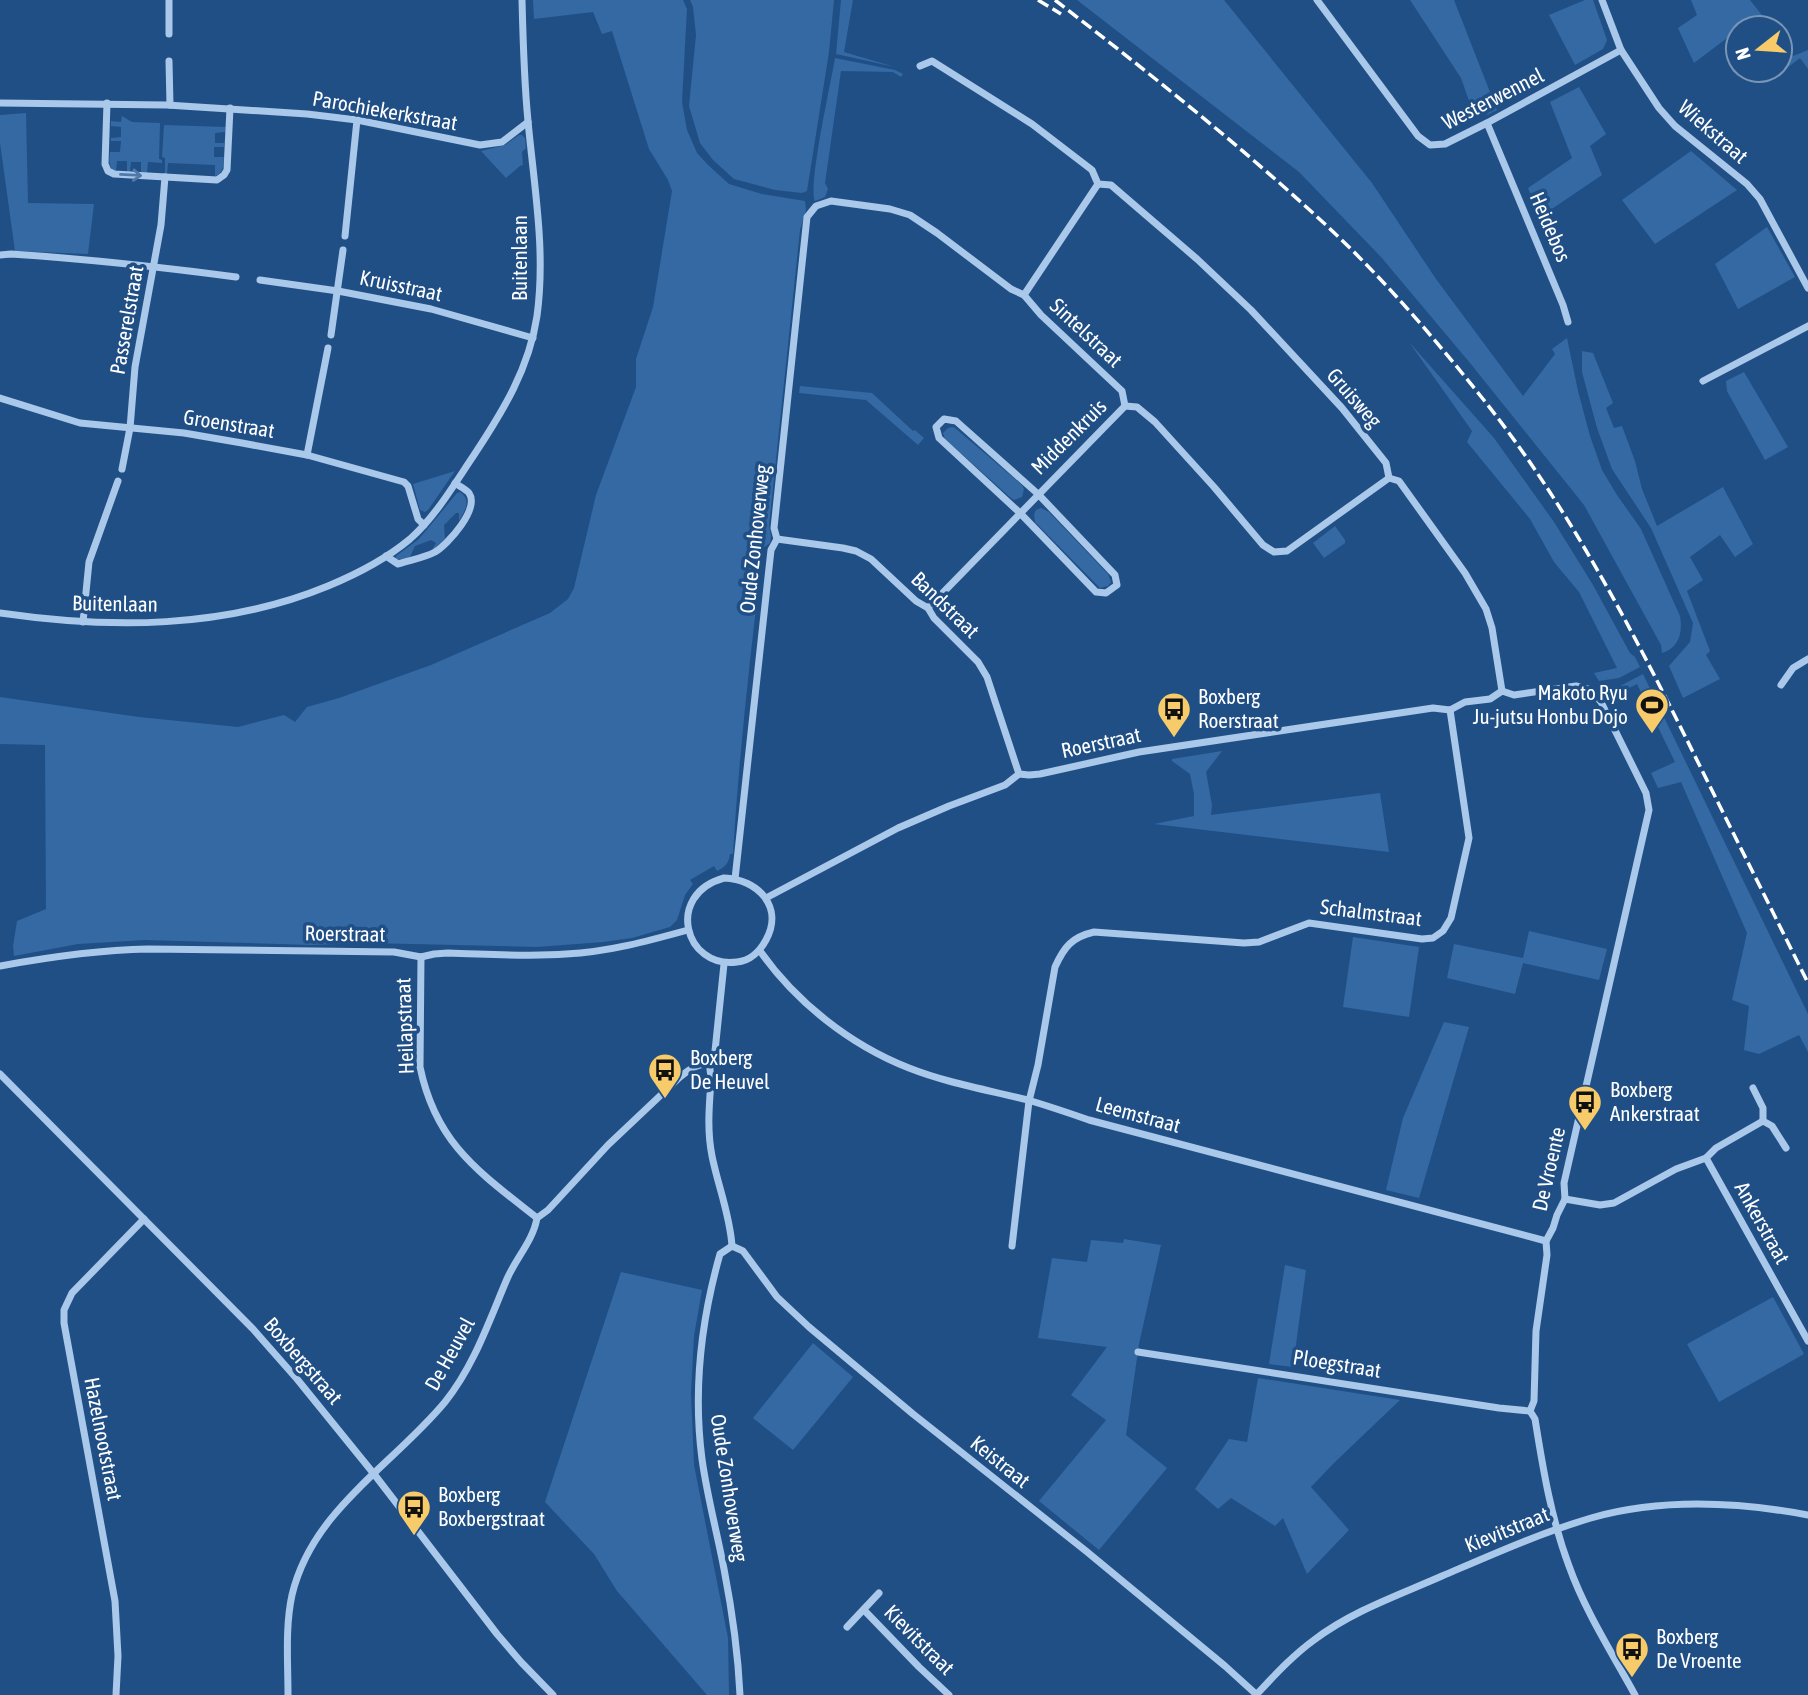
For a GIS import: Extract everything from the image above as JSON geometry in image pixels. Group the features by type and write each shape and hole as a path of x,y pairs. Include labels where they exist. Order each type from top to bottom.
{"street":[{"path":"169,0 169,34"},
{"name":"Buitenlaan","path":"0,613 38,619 138,624 181,621 250,610 347,578 386,556 424,525 505,408 522,373 533,338 539,295 540,259 538,211 528,122 522,0"},
{"name":"Westerwennel","path":"1317,0 1418,136 1430,145 1445,144 1488,123 1621,50"},
{"name":"Wiekstraat","path":"1602,0 1621,50 1659,108 1675,126 1747,184 1760,199 1808,288"},
{"path":"169,61 170,105"},
{"name":"Gruisweg","path":"920,66 932,61 1032,124 1092,170 1098,184 1111,185 1140,209 1251,310 1342,408 1386,463 1389,478 1399,481 1465,573 1486,609 1492,628 1502,691"},
{"name":"Parochiekerkstraat","path":"0,103 170,105 307,114 357,120 480,145 502,142 528,122"},
{"path":"107,103 105,164 108,171 114,174 217,180 227,170 230,108"},
{"path":"345,236 357,120"},
{"name":"Heidebos","path":"1488,123 1568,322"},
{"name":"Passerelstraat","path":"122,469 130,428 135,367 161,225 164,177"},
{"path":"1024,295 1098,184"},
{"name":"Sintelstraat","path":"816,206 831,201 890,209 910,215 1011,289 1024,295 1041,315 1122,391 1125,406"},
{"name":"Oude Zonhoverweg","path":"736,879 771,550 777,539 774,528 807,217 816,206"},
{"path":"331,335 343,250"},
{"path":"0,255 90,260 236,277"},
{"name":"Kruisstraat","path":"260,280 338,291 431,309 533,338"},
{"path":"1703,381 1808,326"},
{"path":"307,456 328,348"},
{"name":"Groenstraat","path":"0,398 80,423 193,435 307,456 404,482 408,486 418,519 424,525"},
{"path":"1125,406 1138,407 1155,422 1263,545 1274,552 1287,551 1389,478"},
{"name":"Middenkruis","path":"928,608 1125,406"},
{"name":"Middenkruis","path":"944,419 956,421 1038,494 1115,575 1117,585 1106,593 1096,592 1020,513 939,438 936,427 944,419"},
{"path":"83,622 89,562 118,481"},
{"path":"386,556 398,564 443,547 470,509 469,493 455,483"},
{"name":"Bandstraat","path":"777,539 856,551 871,559 916,601 928,608 934,618 978,662 987,677 1019,774"},
{"path":"1781,685 1793,668 1808,659"},
{"name":"Roerstraat","path":"766,898 898,828 1005,785 1019,774 1040,774 1139,752 1433,708 1450,710 1465,702 1490,699 1502,691 1514,695 1576,686 1591,690"},
{"name":"De Vroente","path":"1591,690 1601,702 1646,793 1648,810 1566,1173 1565,1199 1545,1241 1548,1255 1536,1331 1534,1401 1530,1410 1535,1419 1556,1529 1577,1586 1635,1695"},
{"name":"Schalmstraat","path":"1029,1101 1055,967 1062,952 1080,935 1094,932 1244,943 1259,942 1309,923 1422,939 1443,931 1451,918 1469,838 1450,710"},
{"path":"724,878 747,882 766,898 771,911 768,938 760,951 744,961 724,964 709,957 698,947 688,930 688,915 696,894 714,881 724,878"},
{"name":"Roerstraat","path":"0,966 98,951 148,949 394,952 421,957 448,953 579,953 652,940 688,930"},
{"name":"Leemstraat","path":"760,951 773,969 803,999 841,1031 871,1050 909,1068 950,1082 1545,1241"},
{"name":"Heilapstraat","path":"421,957 420,1067 434,1110 446,1133 475,1168 537,1218"},
{"path":"724,964 715,1051 708,1063 711,1078 708,1129 732,1246"},
{"name":"De Heuvel","path":"288,1695 289,1613 293,1592 306,1555 325,1524 445,1402 477,1350 509,1273 535,1228 537,1218 548,1210 608,1145 691,1068 708,1063"},
{"name":"Boxbergstraat","path":"0,1074 253,1329 374,1474 497,1634 553,1695"},
{"path":"1753,1088 1763,1108 1763,1121"},
{"path":"1012,1245 1029,1101"},
{"path":"1565,1199 1600,1205 1614,1203 1676,1169 1706,1158 1716,1148 1763,1121"},
{"path":"1763,1121 1772,1126 1786,1148"},
{"name":"Ankerstraat","path":"1706,1158 1808,1341"},
{"name":"Hazelnootstraat","path":"116,1695 118,1656 115,1601 64,1323 64,1310 72,1293 144,1219"},
{"name":"Oude Zonhoverweg","path":"732,1246 720,1254 714,1274 697,1380 702,1457 733,1627 740,1695"},
{"name":"Keistraat","path":"732,1246 743,1251 777,1297 809,1327 1257,1695"},
{"name":"Ploegstraat","path":"1138,1352 1499,1408 1530,1410"},
{"name":"Kievitstraat","path":"1257,1695 1284,1666 1314,1640 1342,1622 1480,1559 1556,1529 1624,1511 1677,1505 1725,1505 1808,1515"},
{"name":"Kievitstraat","path":"847,1627 879,1593"},
{"name":"Kievitstraat","path":"864,1610 949,1695"}],"shaded area":[{"path":"533,0 683,0 687,9 682,102 687,130 697,153 729,184 762,194 805,201 769,526 771,536 770,543 763,548 750,663 733,854 730,854 728,862 717,871 714,866 690,880 693,884 685,895 677,920 670,927 632,938 537,947 145,940 78,944 14,956 17,921 46,909 45,745 0,744 0,697 139,717 238,727 284,715 295,722 307,707 431,665 550,613 568,599 574,588 596,495 636,387 636,359 653,307 672,191 649,149 612,31 602,34 593,12 534,19"},
{"path":"690,0 834,0 829,52 807,191 802,193 775,190 734,179 713,160 700,143 689,106 696,35"},
{"path":"841,0 853,0 844,52 895,67 836,54"},
{"path":"1077,0 1224,0 1372,183 1436,279 1523,396 1555,354 1552,349 1567,338 1578,391 1602,470 1641,529 1680,616 1678,639 1668,651 1662,653 1661,645 1584,505 1381,257 1299,172"},
{"path":"1410,0 1454,0 1497,110 1487,115 1485,111 1475,118 1461,78"},
{"path":"1585,0 1593,0 1607,40 1603,49 1575,65 1549,15"},
{"path":"1691,0 1750,0 1761,14 1724,14 1724,40 1694,63 1678,28 1697,15"},
{"path":"1808,50 1808,69 1800,58 1794,63 1794,56"},
{"path":"835,58 903,74 901,77 893,72 841,71 825,183 828,189 825,197 815,201 817,155"},
{"path":"1579,87 1606,134 1590,146 1602,175 1540,217 1528,188 1572,158 1550,102"},
{"path":"26,113 28,203 94,204 88,254 15,251 0,143 0,115"},
{"path":"122,116 132,122 160,123 159,159 162,163 148,162 147,173 141,173 141,162 131,162 130,172 127,172 127,161 117,161 116,172 110,166 110,152 120,152 121,141 111,141 111,138 121,137 121,127 111,126 111,121 121,122"},
{"path":"164,125 226,127 225,132 215,133 215,143 224,143 224,147 214,147 214,157 224,157 220,173 215,176 215,165 168,163 165,174 165,158 162,157"},
{"path":"519,135 525,138 523,165 506,178 481,151 505,145"},
{"path":"1691,151 1737,190 1655,244 1622,200"},
{"path":"1767,227 1795,277 1738,309 1715,264"},
{"path":"1409,342 1494,438 1554,522 1640,667 1619,678 1599,681 1594,673 1617,668 1579,592 1554,562 1530,519 1467,442 1472,431"},
{"path":"1582,351 1593,353 1613,403 1606,408 1614,428 1622,426 1657,526 1723,487 1753,544 1735,557 1720,535 1690,557 1703,580 1687,591 1710,651 1706,655 1720,679 1683,698 1669,666 1690,642 1693,623 1651,528 1612,469 1597,428 1582,372"},
{"path":"1744,372 1788,447 1765,460 1727,391 1726,381"},
{"path":"800,386 872,393 924,438 918,445 866,400 799,393"},
{"path":"952,427 1022,485 1022,497 1014,500 1011,498 945,439 943,433"},
{"path":"455,471 428,510 420,510 413,484"},
{"path":"460,492 467,502 465,510 459,521 459,513 456,513 444,525 445,539 432,550 436,543 431,540 415,546 410,557 396,559 396,556 419,539"},
{"path":"1041,508 1049,512 1108,574 1111,582 1108,586 1100,588 1035,522 1034,514"},
{"path":"1335,526 1345,543 1324,558 1313,543"},
{"path":"1643,674 1808,1014 1808,1052 1799,1035 1759,1054 1744,1050 1749,1006 1732,1000 1747,933 1681,782 1658,788 1651,773 1675,762 1637,684 1621,692 1621,699 1611,706 1603,690 1618,687"},
{"path":"1222,751 1206,772 1212,805 1211,815 1380,793 1389,852 1154,824 1194,816 1190,774 1172,759"},
{"path":"1529,931 1607,949 1599,980 1523,963 1515,994 1447,978 1454,944 1523,958"},
{"path":"1353,937 1419,947 1409,1017 1343,1007"},
{"path":"1444,1022 1469,1027 1419,1198 1386,1190 1403,1118"},
{"path":"1124,1239 1161,1245 1139,1344 1126,1435 1167,1468 1099,1550 1039,1501 1106,1420 1071,1395 1107,1347 1038,1338 1052,1258 1087,1262 1091,1240 1123,1243"},
{"path":"1285,1265 1306,1270 1293,1367 1269,1364"},
{"path":"621,1272 702,1290 694,1336 691,1394 694,1465 728,1638 729,1695 707,1695 617,1591 594,1554 545,1502"},
{"path":"1773,1297 1804,1354 1719,1402 1687,1344"},
{"path":"813,1343 853,1377 793,1450 753,1418"},
{"path":"1258,1378 1400,1400 1311,1487 1349,1530 1307,1574 1283,1518 1275,1526 1231,1498 1218,1509 1195,1489 1229,1439 1247,1442"}],"railway":[{"path":"1038,0 1061,14"},
{"path":"1055,0 1194,110 1327,226 1408,310 1483,399 1542,480 1594,564 1665,696 1808,983"}],"place":[{"name":"Makoto Ryu Ju-jutsu Honbu Dojo","path":"1652,735"},
{"name":"Boxberg Roerstraat","path":"1174,739"},
{"name":"Boxberg De Heuvel","path":"665,1100"},
{"name":"Boxberg Ankerstraat","path":"1585,1132"},
{"name":"Boxberg Boxbergstraat","path":"414,1537"},
{"name":"Boxberg De Vroente","path":"1632,1679"}]}
